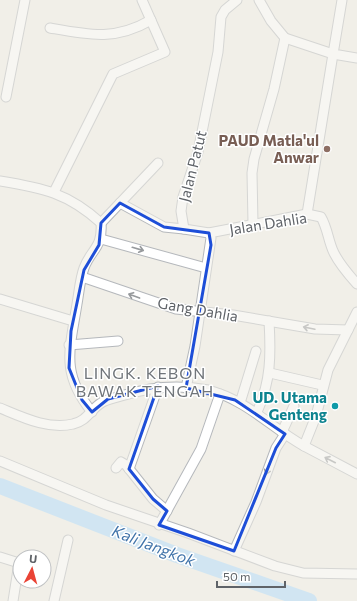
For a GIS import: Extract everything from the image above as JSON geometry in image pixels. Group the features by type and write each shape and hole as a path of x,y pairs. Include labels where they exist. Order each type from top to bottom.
{"street":[{"path":"6,97 25,0"},
{"path":"54,192 113,74 165,52 142,0"},
{"name":"Jalan Patut","path":"184,229 181,211 183,197 198,152 218,52 221,17 224,10 237,0"},
{"path":"259,0 271,21 285,38 333,54 357,58"},
{"path":"307,214 342,0"},
{"path":"50,28 93,36 111,35 122,33 151,20"},
{"path":"253,223 252,172 254,159 274,89 285,38"},
{"path":"92,412 82,400 73,382 70,368 69,345 82,277 86,264 99,245 101,239 101,223 158,163"},
{"path":"0,181 54,192 81,207 101,223"},
{"path":"120,203 164,227 209,233 211,245 199,311 195,346 186,388"},
{"name":"Jalan Dahlia","path":"209,233 253,223 307,214 321,217 326,226 330,244 338,261 357,284"},
{"path":"101,239 206,268"},
{"name":"Gang Dahlia","path":"82,277 176,309 269,321 315,329 348,330"},
{"path":"0,299 73,321"},
{"path":"304,446 314,423 322,385 332,360 357,312"},
{"path":"257,412 270,373 271,347 269,321"},
{"path":"69,345 118,341"},
{"path":"240,403 256,351"},
{"path":"270,373 322,385"},
{"path":"129,469 158,387"},
{"path":"0,408 34,421 60,425 79,422 102,403 108,400 133,392 158,387 186,388 220,394 257,412 283,433 357,474"},
{"path":"158,525 201,450 220,394"},
{"path":"234,551 256,502 276,448 294,406"},
{"path":"0,461 158,525 188,533 234,551 290,570 303,573 357,574"},
{"path":"116,468 121,462 129,469 153,500 167,511"},
{"path":"54,601 68,540"},
{"path":"0,557 12,561"},
{"path":"13,601 15,589"}],"highlighted area":[{"path":"120,203 164,227 209,233 211,245 186,388 235,400 285,434 276,448 234,551 159,525 167,511 153,499 129,469 158,386 108,399 92,412 82,400 69,368 71,331 84,270 99,245 101,223"}],"waterway":[{"name":"Kali Jangkok","path":"0,486 177,555 309,601"}],"place":[{"name":"PAUD Matla'ul Anwar","path":"327,149"},
{"name":"UD. Utama Genteng","path":"335,406"}],"district":[{"name":"LINGK. KEBON BAWAK TENGAH","path":"145,381"}]}
